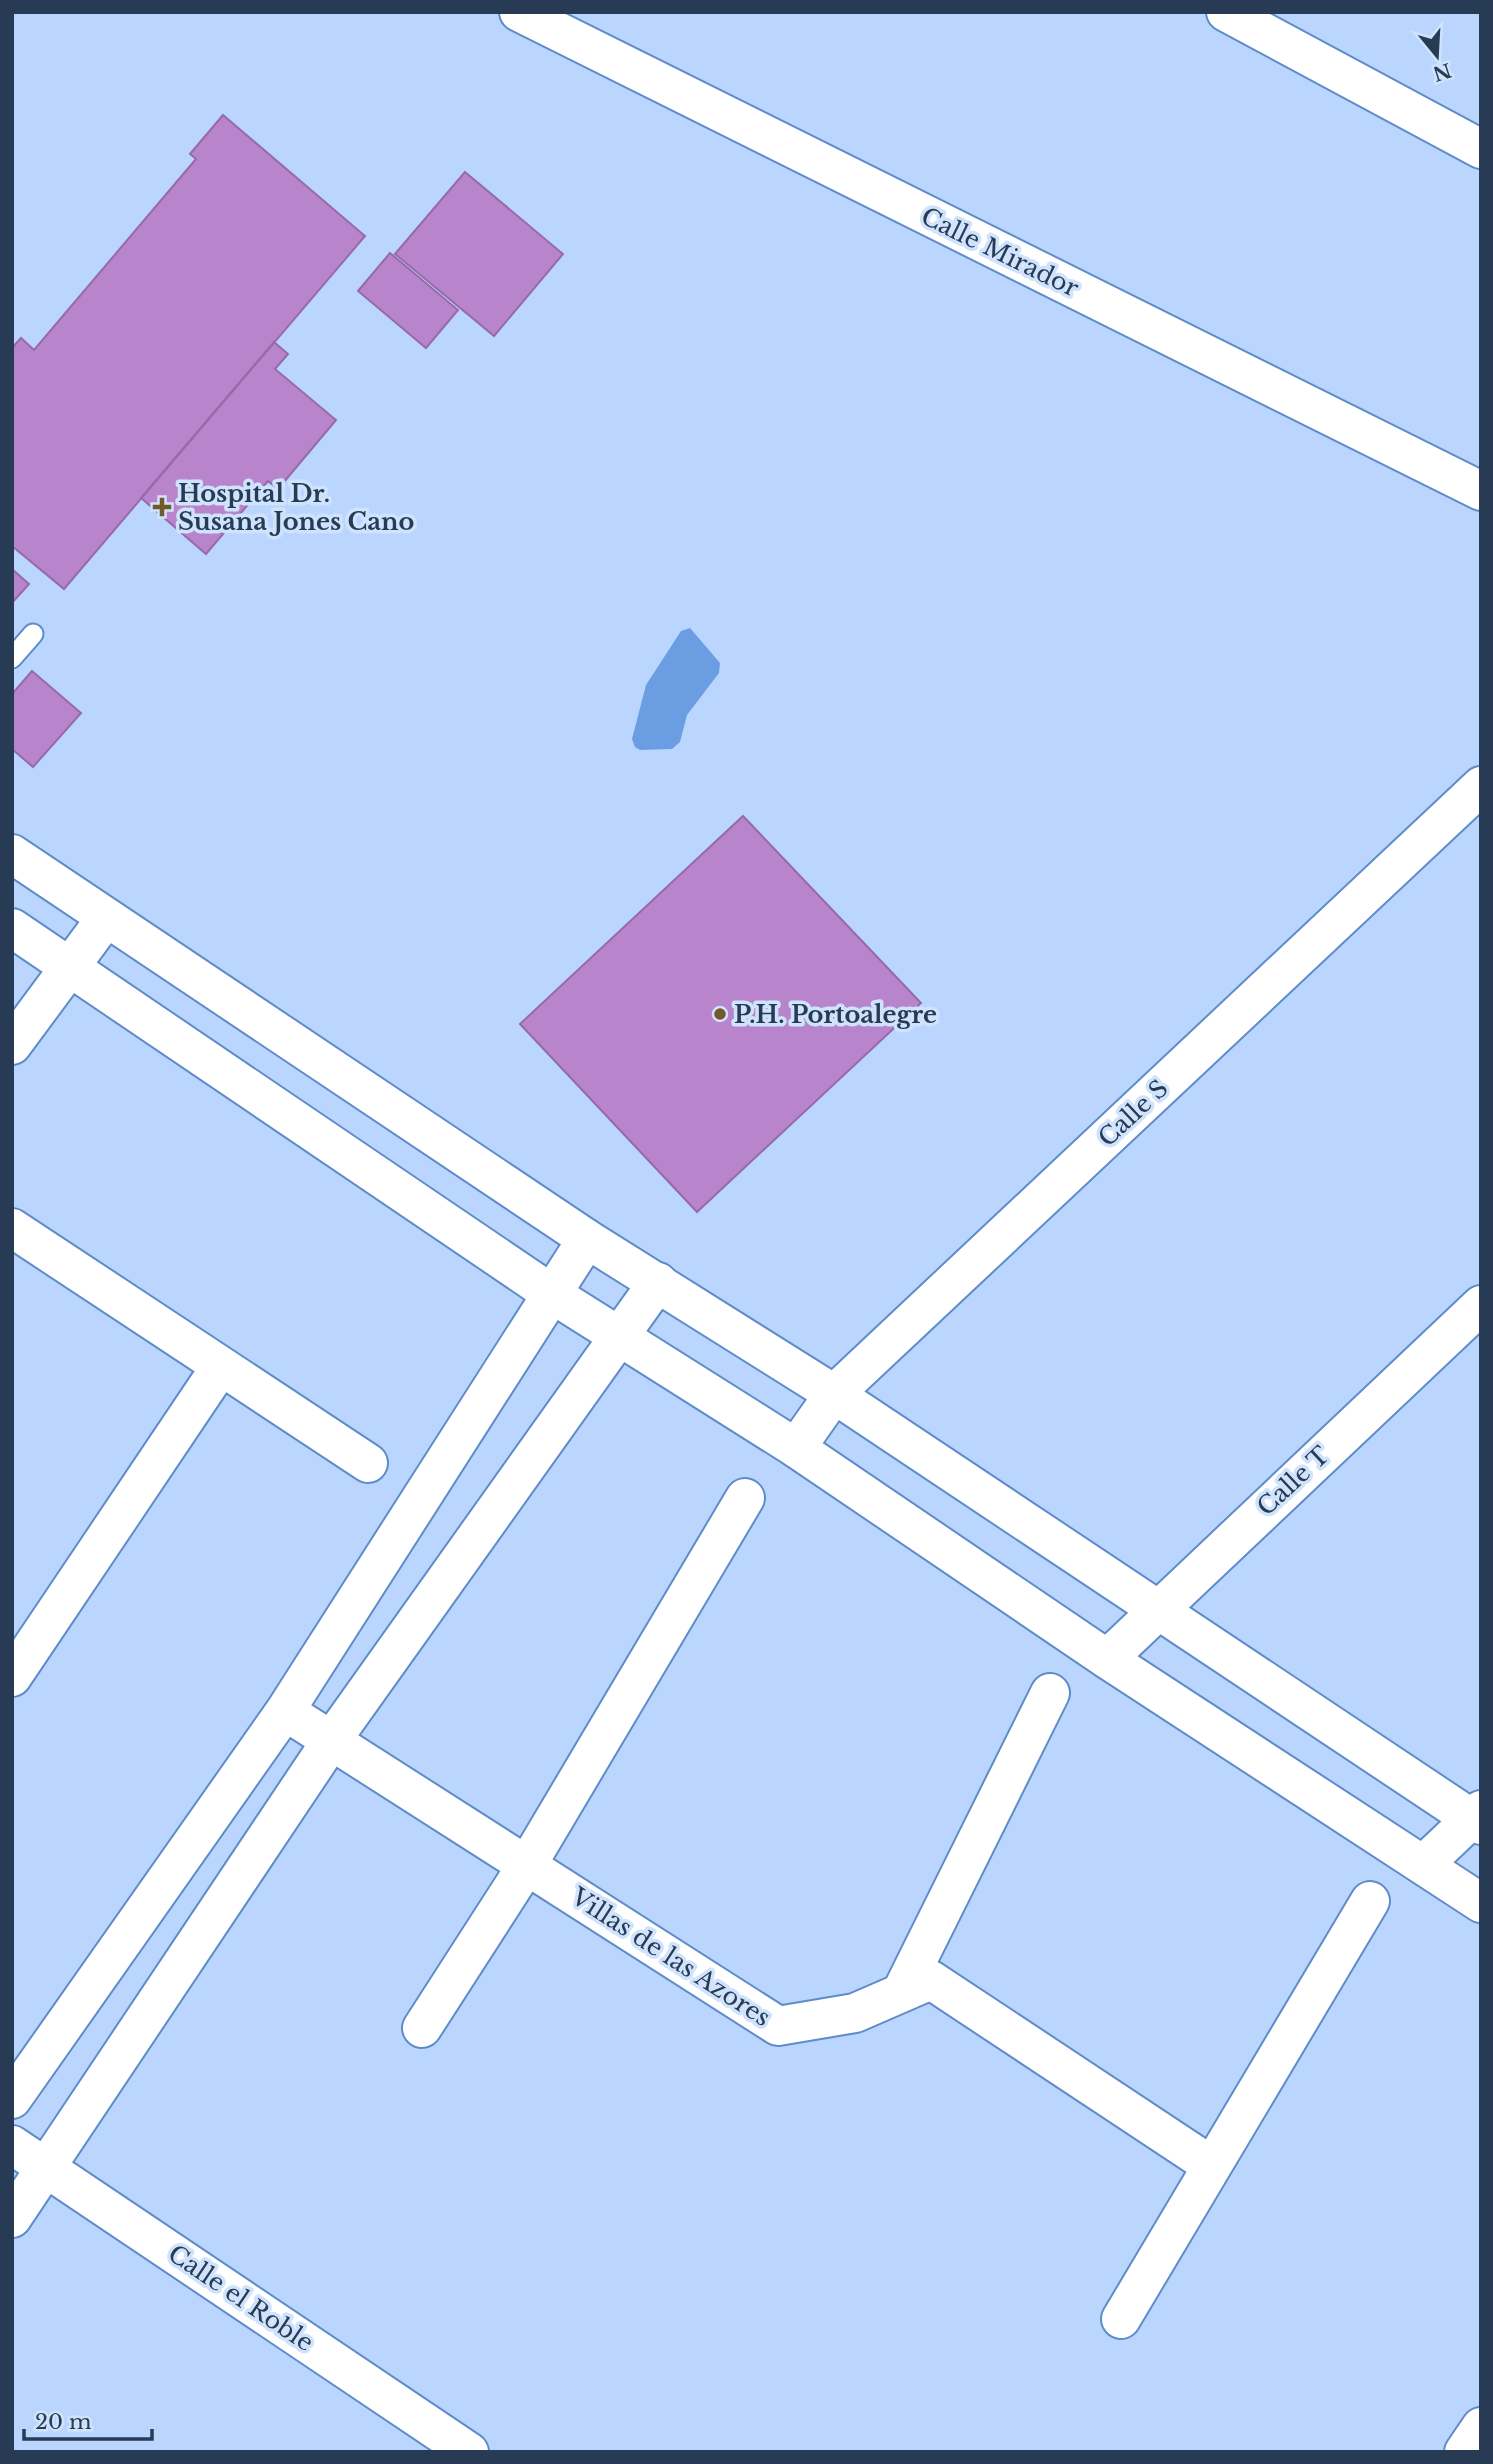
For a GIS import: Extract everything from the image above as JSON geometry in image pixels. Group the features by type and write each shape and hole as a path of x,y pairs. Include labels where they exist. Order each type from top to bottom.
{"street":[{"name":"Calle Mirador","path":"519,12 1481,491"},
{"path":"1226,12 1481,149"},
{"name":"Calle S","path":"796,1448 834,1394 1481,786"},
{"path":"12,854 587,1239 834,1394 1156,1611 1477,1818 1423,1865"},
{"path":"14,1041 106,918"},
{"path":"12,928 618,1338 796,1448 1107,1659 1481,1903"},
{"path":"12,1228 368,1463"},
{"path":"12,2099 285,1711 587,1239"},
{"path":"12,2218 331,1741 658,1282"},
{"name":"Calle T","path":"1107,1659 1481,1305"},
{"path":"12,1677 221,1366"},
{"path":"422,2028 527,1865 746,1498"},
{"path":"901,1993 1050,1693"},
{"name":"Villas de las Azores","path":"285,1711 778,2026 855,2013 931,1980 1212,2166"},
{"path":"1121,2319 1370,1900"},
{"name":"Calle el Roble","path":"12,2145 469,2452"},
{"path":"1464,2452 1481,2427"}],"lane":[{"path":"12,658 33,634"}],"water":[{"path":"690,628 720,663 719,673 687,715 680,742 672,749 640,750 635,747 632,739 646,685 681,631"}],"building":[{"path":"223,115 365,236 64,589 12,546 12,348 21,338 34,350 196,159 190,154"},
{"path":"465,172 563,254 494,336 395,254"},
{"path":"390,253 458,310 426,348 358,291"},
{"path":"274,342 288,354 275,369 336,420 278,489 268,481 206,554 141,498"},
{"path":"12,569 29,584 12,603"},
{"path":"32,671 81,713 33,767 12,749 12,694"},
{"name":"P.H. Portoalegre","path":"743,816 921,1003 697,1212 520,1024"}],"place":[{"name":"Hospital Dr. Susana Jones Cano","path":"162,507"},
{"name":"P.H. Portoalegre","path":"720,1014"}]}
